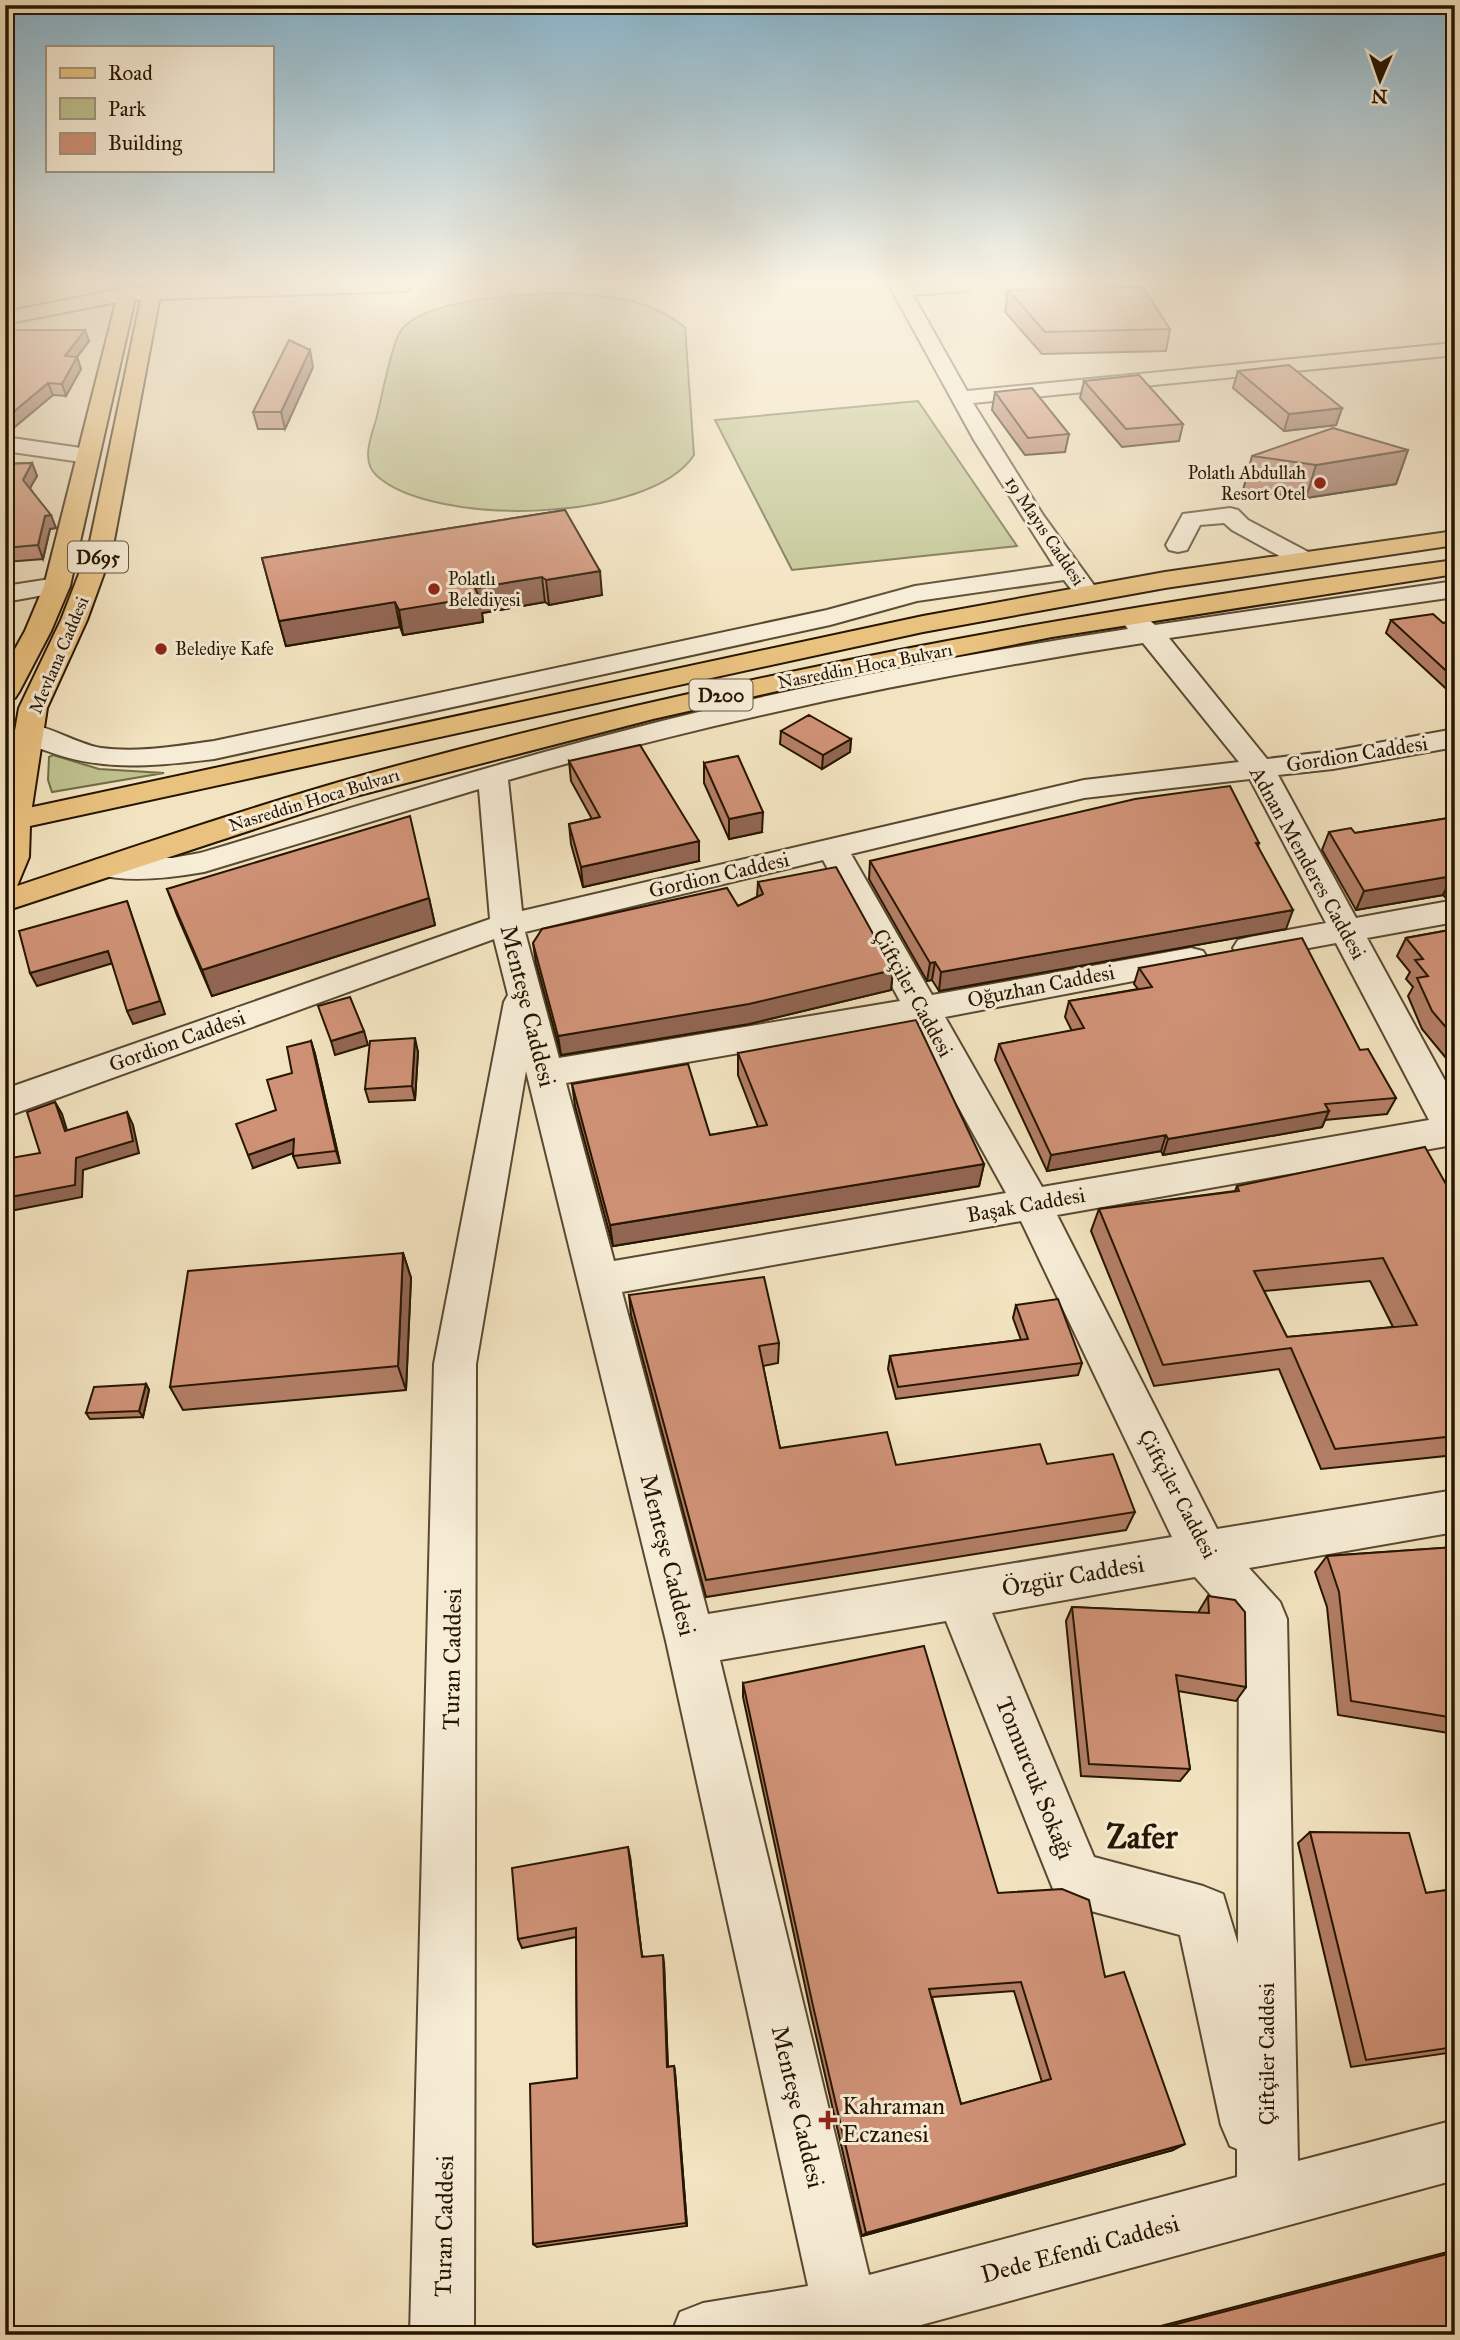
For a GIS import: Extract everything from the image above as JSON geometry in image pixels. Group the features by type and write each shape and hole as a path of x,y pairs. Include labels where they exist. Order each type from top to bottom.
{"main road":[{"name":"Mevlana Caddesi","path":"5,692 32,642 57,586 88,456 107,394"},
{"name":"Mevlana Caddesi","path":"5,880 13,857 10,821 33,708 74,620 100,551 124,394"},
{"name":"Nasreddin Hoca Bulvarı","path":"10,821 923,624 1303,559 1455,538"},
{"name":"Nasreddin Hoca Bulvarı","path":"5,901 291,807 482,752 681,704 828,672 1139,624 1455,566"}],"street":[{"name":"19 Mayıs Caddesi","path":"958,394 1054,550 1088,594"},
{"path":"960,398 998,394"},
{"path":"5,444 88,456"},
{"path":"1178,545 1191,519 1230,515 1240,525 1303,559"},
{"path":"826,593 1054,550"},
{"path":"29,732 80,755 115,760 214,750 830,617 915,594 1071,572"},
{"path":"5,594 57,586"},
{"path":"106,867 172,868 204,862 493,775 737,710 1014,654 1139,624 1455,589"},
{"name":"Adnan Menderes Caddesi","path":"1139,624 1259,768 1454,1131"},
{"path":"636,658 652,681"},
{"name":"Gordion Caddesi","path":"5,1103 479,932 1084,789 1333,760 1455,738"},
{"name":"Menteşe Caddesi","path":"493,775 507,925 691,1641 848,2324"},
{"name":"Çiftçiler Caddesi","path":"832,848 1032,1204 1204,1553 1264,1619 1268,2198"},
{"name":"Oğuzhan Caddesi","path":"545,1073 922,1009 1455,911"},
{"name":"Turan Caddesi","path":"442,2335 455,1364 523,990"},
{"name":"Başak Caddesi","path":"598,1280 1454,1131"},
{"name":"Özgür Caddesi","path":"691,1641 1455,1511"},
{"name":"Tomurcuk Sokağı","path":"961,1595 1076,1880 1203,1914 1268,2198"},
{"name":"Dede Efendi Caddesi","path":"703,2335 848,2324 1268,2198 1455,2150"}],"green space":[{"path":"382,394 690,394 694,455 670,478 634,494 589,505 539,510 490,510 443,504 404,492 376,475 371,469 368,456"},
{"path":"918,401 1017,546 792,570 715,420"},
{"path":"53,755 99,769 164,773 52,792 48,780 49,757"}],"building":[{"path":"5,394 35,394 5,419"},
{"path":"262,394 289,394 281,412 253,412"},
{"path":"997,394 1037,394 1069,434 1028,438"},
{"path":"1096,394 1156,394 1183,424 1126,429"},
{"path":"1266,394 1325,394 1342,408 1289,414"},
{"path":"1333,428 1408,450 1316,465 1252,456"},
{"path":"32,463 23,480 51,515 45,516 38,545 5,548 5,532 12,510 5,509 5,464"},
{"name":"Polatlı Belediyesi","path":"565,510 600,571 475,588 479,597 399,610 395,602 279,621 262,558"},
{"path":"1433,614 1443,623 1455,621 1455,679 1391,620"},
{"path":"809,715 851,739 823,755 781,731"},
{"path":"640,745 699,841 581,867 569,824 600,817 569,761"},
{"path":"738,756 763,812 729,819 704,763"},
{"path":"1230,786 1259,843 1256,843 1293,910 941,972 935,962 930,963 870,861 1135,799"},
{"path":"410,816 429,898 202,970 167,889"},
{"path":"1455,817 1455,879 1452,876 1364,891 1329,832 1351,828 1355,833"},
{"path":"836,867 893,970 749,1004 558,1036 533,943 542,929 727,888 738,906 763,894 758,882"},
{"path":"127,901 160,1001 127,1011 108,951 30,973 19,931"},
{"path":"1455,929 1455,1038 1432,1011 1417,978 1428,976 1415,960 1423,959 1406,938"},
{"path":"1302,938 1360,1050 1368,1049 1396,1098 1325,1104 1329,1111 1168,1139 1166,1135 1051,1155 999,1044 1084,1028 1069,1001 1152,987 1139,968"},
{"path":"350,997 364,1031 331,1041 318,1006"},
{"path":"916,1020 984,1164 610,1225 572,1084 688,1064 710,1135 767,1125 738,1053"},
{"path":"415,1038 412,1086 365,1089 370,1041"},
{"path":"311,1041 336,1151 293,1156 294,1139 248,1155 236,1124 276,1110 267,1080 292,1073 287,1047"},
{"path":"55,1102 65,1131 127,1112 133,1141 76,1158 75,1185 5,1198 5,1159 40,1153 27,1112"},
{"path":"1425,1147 1455,1200 1455,1436 1335,1449 1291,1348 1163,1365 1099,1209 1239,1191 1237,1186","holes":["1383,1258 1417,1325 1287,1337 1254,1271"]},
{"path":"403,1253 398,1366 170,1387 188,1271"},
{"path":"764,1277 779,1343 759,1346 780,1448 887,1432 896,1465 1040,1444 1047,1464 1113,1454 1135,1512 706,1580 629,1295"},
{"path":"1058,1299 1082,1363 898,1387 890,1356 1028,1339 1016,1305"},
{"path":"146,1384 139,1411 86,1413 94,1387"},
{"path":"1455,1547 1455,1718 1351,1701 1339,1592 1327,1556"},
{"path":"1208,1596 1235,1600 1245,1612 1246,1687 1176,1675 1190,1769 1089,1764 1072,1607 1209,1613"},
{"path":"924,1646 998,1893 1062,1889 1089,1900 1105,1977 1124,1972 1185,2144 866,2233 813,2006 743,1683","holes":["1021,1982 1051,2079 961,2104 929,1989"]},
{"path":"1310,1832 1409,1833 1426,1893 1455,1889 1455,2047 1366,2060"},
{"path":"628,1847 642,1957 663,1955 667,2067 674,2066 686,2223 533,2244 530,2084 577,2078 576,1928 518,1939 512,1868"},
{"path":"1455,2252 1455,2335 1134,2335"}],"place":[{"name":"Polatlı Abdullah Resort Otel","path":"1320,483"},
{"name":"Polatlı Belediyesi","path":"434,589"},
{"name":"Belediye Kafe","path":"161,649"},
{"name":"Kahraman Eczanesi","path":"828,2120"}],"district":[{"name":"Zafer","path":"1142,1836"}]}
